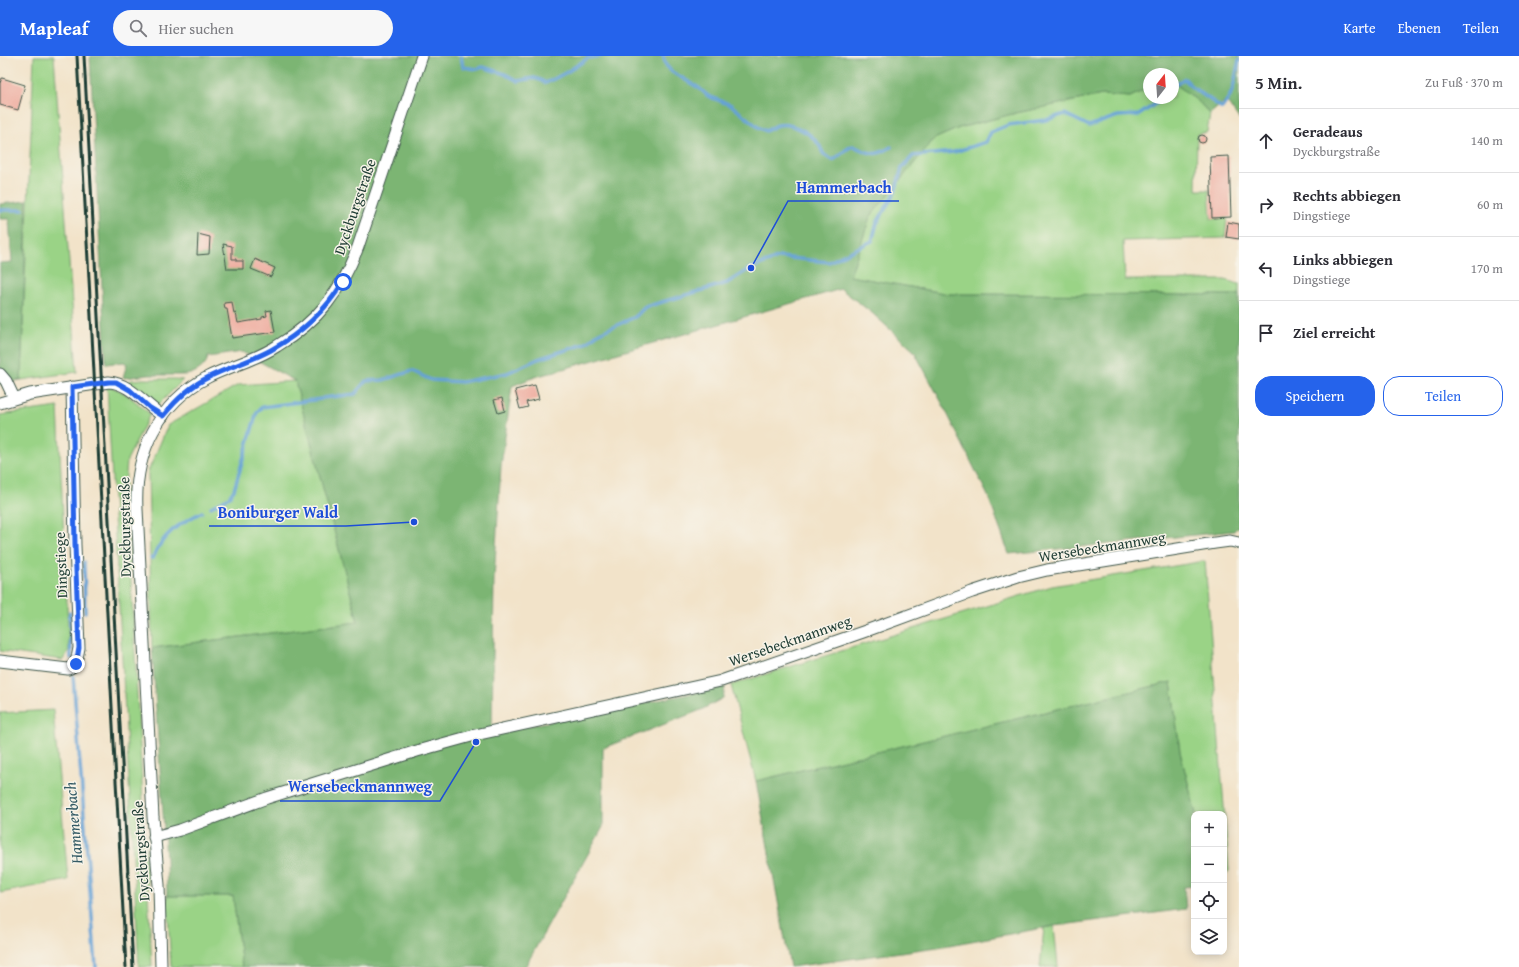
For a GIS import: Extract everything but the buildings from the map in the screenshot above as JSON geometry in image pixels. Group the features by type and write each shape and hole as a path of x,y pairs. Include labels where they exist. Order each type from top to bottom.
{"street":[{"name":"Dyckburgstraße","path":"161,967 159,885 154,837 136,489 139,470 146,446 156,425 178,399 202,381 263,354 284,342 304,327 332,298 348,271 358,246 422,56"},
{"path":"0,374 6,381 14,398"},
{"path":"0,403 30,394 116,382 130,390 150,408 163,416"},
{"name":"Dingstiege","path":"0,661 68,669 72,668 76,664 79,648 75,545 72,387"},
{"name":"Wersebeckmannweg","path":"154,837 180,830 267,798 417,751 483,734 701,686 732,677 1018,577 1047,570 1236,540"}],"green space":[{"path":"34,56 54,56 77,372 21,380"},
{"path":"90,56 1239,56 1239,119 1226,100 1210,114 1199,102 1179,87 1179,68 1143,68 1143,91 1130,97 1102,95 1016,113 959,128 934,139 870,217 850,276 949,294 1239,295 1239,526 1234,531 1009,554 988,496 942,403 914,351 872,313 841,289 535,377 512,386 501,466 494,579 492,733 725,687 723,698 701,710 603,748 603,827 525,967 242,967 233,896 167,896 166,859 152,648 358,622 295,381 242,352 208,357 205,364 200,369 186,375 148,375 124,378 127,364 124,362 106,364"},
{"path":"1179,87 1199,102 1210,114 1207,132 1197,134 1196,190 1209,190 1211,219 1227,218 1225,238 1123,241 1125,280 1225,280 1239,284 1239,295 949,294 850,276 870,217 934,139 959,128 1016,113 1102,95 1130,97 1143,91 1143,104 1179,104"},
{"path":"27,201 21,380 0,384 0,263 12,262 9,219 0,219 0,204"},
{"path":"132,380 183,380 156,407 127,383"},
{"path":"295,381 358,622 152,648 148,472 168,425 238,385"},
{"path":"107,386 119,390 150,414 127,460 125,488 152,967 139,967"},
{"path":"58,407 69,650 63,660 0,651 0,415"},
{"path":"1205,561 1224,811 1195,811 1180,752 1171,682 756,781 731,685 1052,586"},
{"path":"1171,682 1180,752 1195,811 1191,811 1191,886 1184,887 1186,909 1054,926 938,947 790,967 756,781"},
{"path":"53,710 68,880 0,893 0,713"},
{"path":"1227,845 1229,871 1227,873"},
{"path":"167,896 233,896 242,967 171,967"},
{"path":"1054,926 1058,967 1040,967 1044,928"}],"waterway":[{"path":"461,56 463,67 477,69 483,67 505,74 518,81 534,78 546,83 567,72 588,58 601,56"},
{"path":"663,56 666,65 672,72 699,88 708,96 731,105 758,127 766,131 776,125 783,124 794,126 805,131 814,138 823,154 833,160 853,146 872,153 880,152 891,147"},
{"name":"Hammerbach","path":"1179,82 1185,79 1192,87 1222,108 1229,98 1233,88 1239,60"},
{"name":"Hammerbach","path":"323,398 355,394 366,381 383,380 412,371 431,380 462,382 507,373 538,359 585,344 599,333 635,317 645,307 727,283 751,268 780,257 829,262 872,241 877,223 895,192 902,168 913,156 954,152 986,142 991,132 1008,125 1046,120 1065,114 1089,126 1118,116 1139,115 1155,104"},
{"path":"0,210 23,210"},
{"name":"Hammerbach","path":"211,507 229,497 234,490 257,412 262,407 321,399"},
{"name":"Hammerbach","path":"151,558 153,558 157,549 173,530 202,512"},
{"name":"Hammerbach","path":"84,562 85,612"},
{"name":"Hammerbach","path":"70,613 71,658"},
{"name":"Hammerbach","path":"73,676 96,967"}],"railway":[{"path":"77,56 126,967"},
{"path":"84,56 133,967"}],"place":[{"name":"Hammerbach","path":"751,268"},
{"name":"Boniburger Wald","path":"414,522"},
{"name":"Wersebeckmannweg","path":"476,742"}],"route":[{"path":"76,664 79,648 75,545 72,387 116,382 130,390 150,408 163,416 189,389 208,377 270,351 304,327 332,298 343,282"}]}
